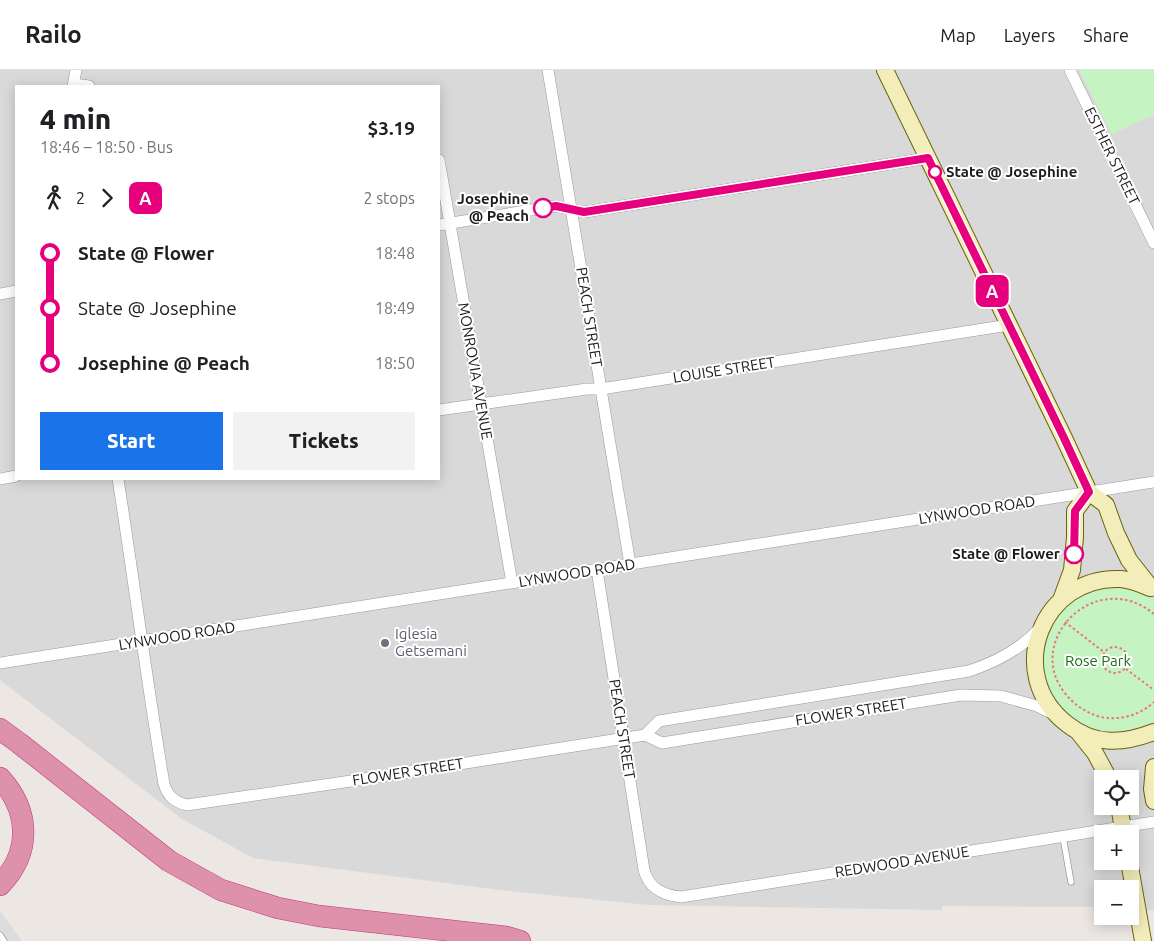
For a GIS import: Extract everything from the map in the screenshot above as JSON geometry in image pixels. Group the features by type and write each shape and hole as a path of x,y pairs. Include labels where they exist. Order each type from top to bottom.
{"highway":[{"path":"0,729 27,748 168,861 220,890 278,908 319,916 507,937 520,941"},
{"path":"0,778 11,790 21,816 24,839 12,873 0,885"}],"main road":[{"path":"885,70 1089,492 1106,505 1116,533 1129,560 1152,589"},
{"path":"1089,492 1075,511 1072,570 1061,600 1042,627 1036,642 1034,659 1035,672 1046,702 1056,715 1079,733 1095,753 1105,770"},
{"path":"1061,600 1076,590 1105,580 1121,579 1152,589"},
{"path":"1079,733 1097,739 1112,741 1126,740 1154,732"},
{"path":"1154,766 1152,789 1154,801"},
{"path":"1131,870 1143,941"}],"street":[{"path":"73,85 76,70"},
{"name":"PEACH STREET","path":"548,70 630,564"},
{"name":"ESTHER STREET","path":"1070,70 1154,243"},
{"path":"444,224 556,206 584,212 928,158"},
{"name":"MONROVIA AVENUE","path":"440,173 444,224 481,404 512,582"},
{"path":"0,294 15,291"},
{"name":"LOUISE STREET","path":"440,410 587,389 601,389 1009,325"},
{"path":"0,479 15,476"},
{"path":"118,480 142,641"},
{"name":"LYNWOOD ROAD","path":"0,664 1154,482"},
{"name":"PEACH STREET","path":"596,570 644,870 647,879 653,887"},
{"name":"FLOWER STREET","path":"645,735 658,721 954,674 995,661 1023,645 1042,627"},
{"name":"FLOWER STREET","path":"142,641 164,784 167,793 173,800 182,804 192,805 623,738 645,735 662,742 961,695 1001,696 1037,706 1056,715"},
{"path":"842,691 845,713"},
{"name":"REDWOOD AVENUE","path":"1139,826 1154,822"},
{"name":"REDWOOD AVENUE","path":"653,887 666,894 681,897 1094,833"}],"lane":[{"path":"1063,837 1071,882"},
{"path":"0,935 4,941"}],"path":[{"path":"1154,614 1133,601 1118,598 1103,599 1089,604 1065,623 1056,641 1054,662 1059,682 1070,700 1081,709 1094,715 1122,718 1136,714 1148,708 1154,702"},
{"path":"1061,619 1105,652"},
{"path":"1115,647 1123,650 1128,656 1125,668 1118,672 1109,671 1102,661 1105,652 1115,647"},
{"path":"1125,668 1154,690"}],"shaded area":[{"path":"0,70 1079,70 1112,134 1154,114 1154,911 1139,909 1139,880 1094,880 1094,907 942,906 942,910 649,905 508,891 253,858 182,819 0,680"},
{"path":"0,911 22,941 0,941"}],"green space":[{"path":"1079,70 1154,70 1154,114 1112,134"},
{"name":"Rose Park","path":"1106,588 1137,591 1154,600 1154,721 1117,732 1086,726 1062,709 1047,684 1043,656 1050,628 1070,604"}],"bus line":[{"name":"A","path":"543,208 556,206 584,212 928,158 1089,492 1075,511 1074,554"}],"place":[{"name":"State @ Josephine","path":"935,172"},
{"name":"Josephine @ Peach","path":"543,208"},
{"name":"State @ Flower","path":"1074,554"},
{"name":"Iglesia Getsemani","path":"385,643"}]}
